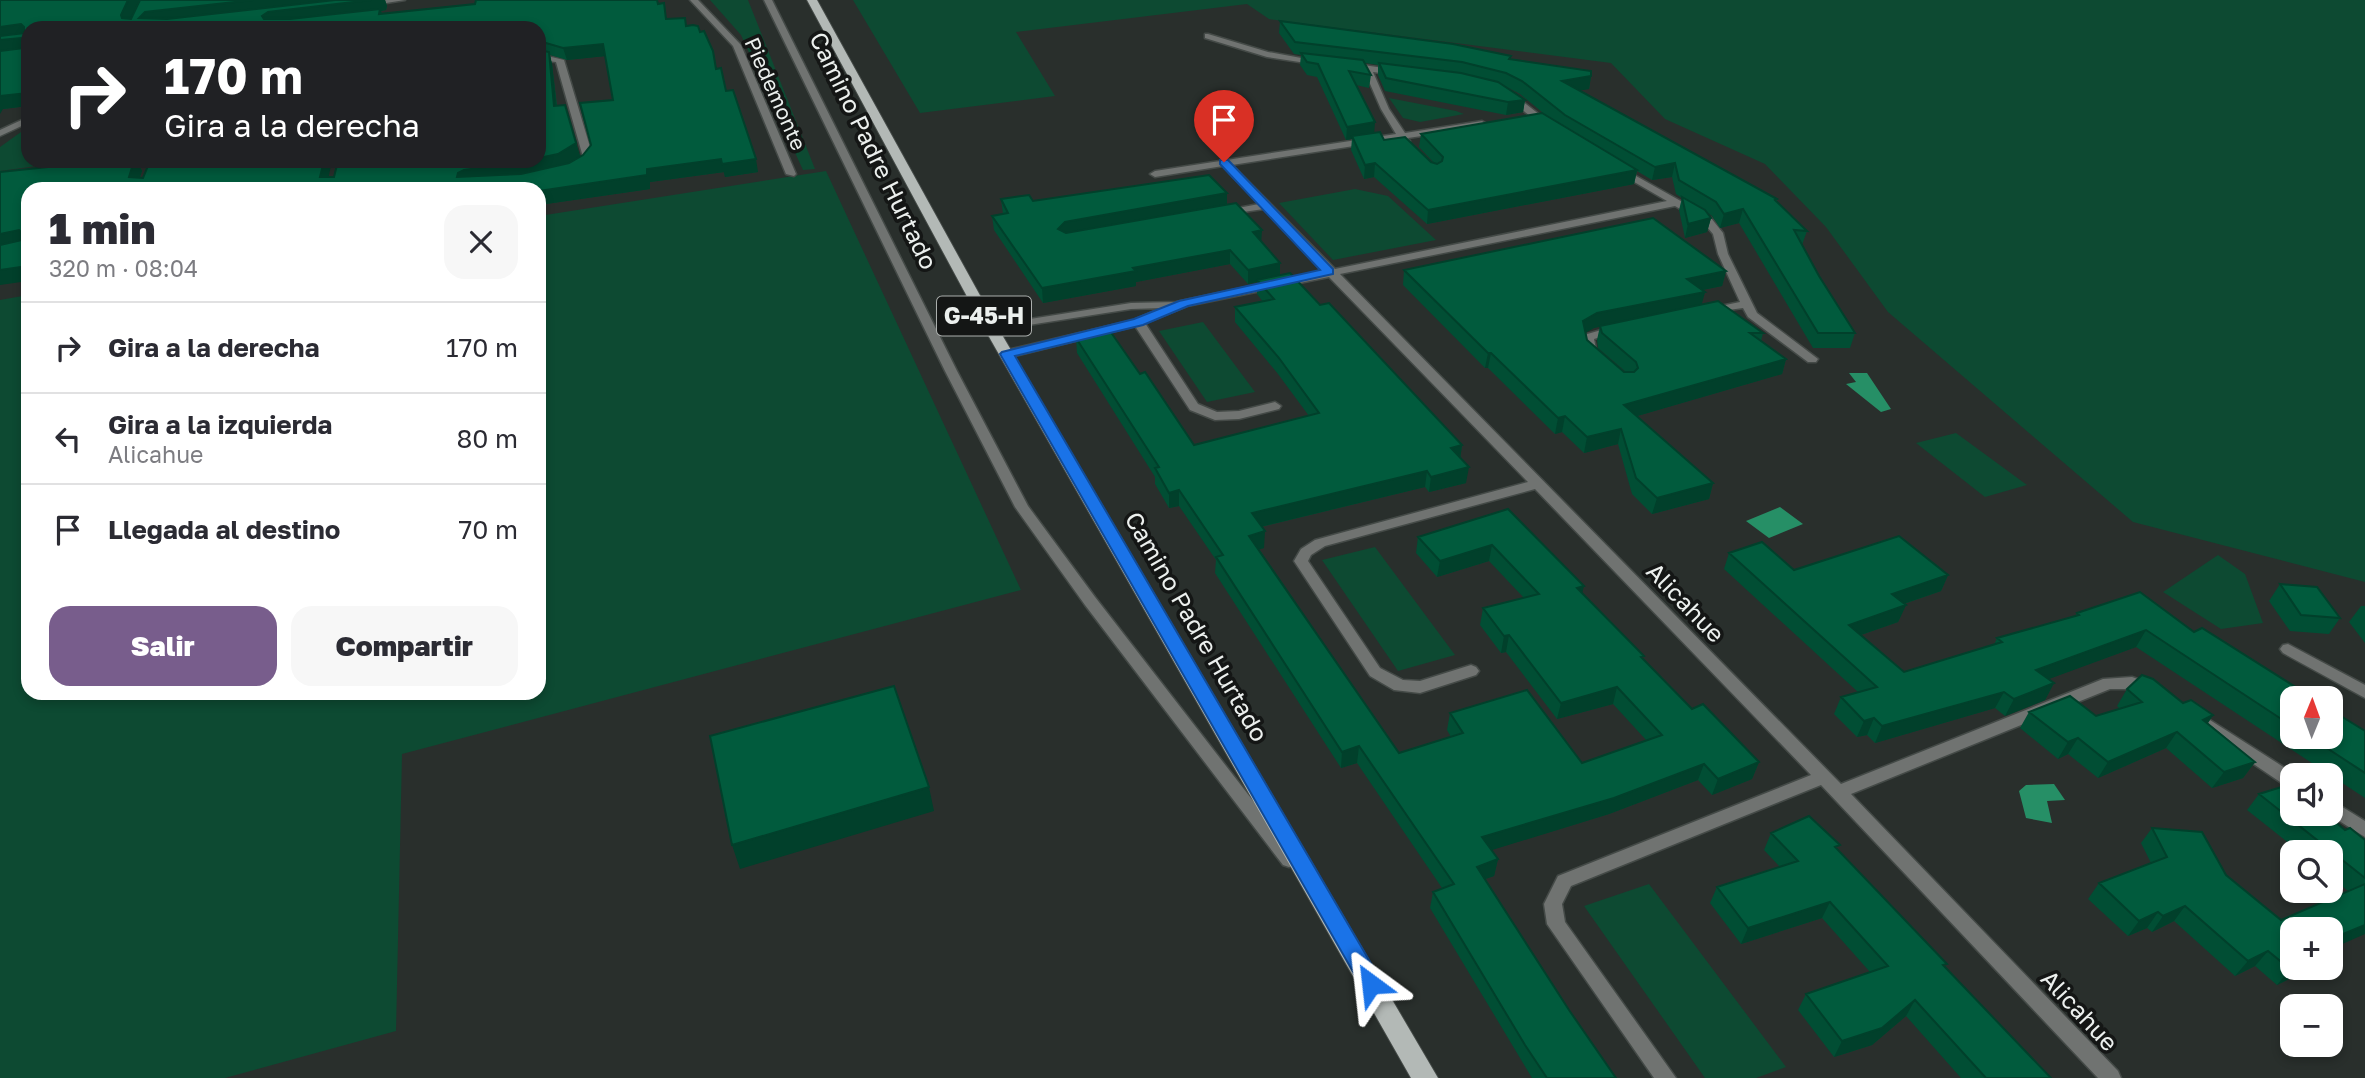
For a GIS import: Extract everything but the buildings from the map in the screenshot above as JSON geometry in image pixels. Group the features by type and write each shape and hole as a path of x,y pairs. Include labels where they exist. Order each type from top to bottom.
{"main road":[{"name":"Camino Padre Hurtado","path":"812,0 991,328 1425,1078"}],"street":[{"path":"359,5 401,0"},
{"name":"Piedemonte","path":"694,0 737,45 791,174"},
{"name":"Camino Padre Hurtado","path":"768,0 945,359 1022,507 1090,601 1331,914"},
{"path":"1208,36 1267,54 1331,64"},
{"path":"546,58 560,60 588,157 582,166 575,170"},
{"path":"1343,65 1407,73"},
{"path":"1367,68 1401,136 1414,153"},
{"path":"1500,90 1515,98 1558,132"},
{"path":"1522,118 1535,116"},
{"path":"1155,174 1495,122"},
{"path":"0,133 21,123"},
{"name":"Alicahue","path":"1224,162 2111,1078"},
{"path":"1614,167 1707,220 1718,233 1723,254 1752,315 1812,359"},
{"path":"991,328 1131,306 1184,303 1673,202"},
{"path":"1213,216 1266,206"},
{"path":"1007,354 1138,322 1184,303"},
{"path":"1693,314 1746,304"},
{"path":"1138,322 1194,407 1215,416 1239,415 1275,406"},
{"path":"1608,366 1590,350 1588,337 1626,327"},
{"path":"1471,671 1420,687 1400,686 1375,672 1301,561 1306,552 1320,542 1537,484"},
{"path":"2288,649 2365,692"},
{"path":"1837,793 2109,683 2132,683 2160,692"},
{"path":"2182,707 2280,773"},
{"path":"1666,1078 1556,924 1553,904 1564,881 1822,778"},
{"path":"2343,815 2365,830"}],"shaded area":[{"path":"710,0 748,0 815,169 803,170 741,35"},
{"path":"853,0 2365,0 2365,582 2133,522 1888,312 1826,227 1765,164 1665,119 1611,63 1269,19 1247,4 1016,32 1055,96 920,113"},
{"path":"1389,98 1464,114 1420,122 1403,118"},
{"path":"21,132 22,168 0,171 0,147"},
{"path":"826,171 1021,590 402,754 396,1031 225,1078 0,1078 0,300 21,296 21,700 546,700 546,215"},
{"path":"1355,189 1388,196 1436,240 1333,260 1279,203"},
{"path":"1203,322 1255,392 1207,402 1159,331"},
{"path":"1849,373 1867,373 1891,409 1881,412 1846,384 1856,382"},
{"path":"1956,433 2027,485 1985,497 1916,443"},
{"path":"1780,507 1803,524 1769,538 1746,521"},
{"path":"1375,547 1455,655 1398,671 1322,560"},
{"path":"2218,555 2245,574 2263,623 2221,629 2163,592"},
{"path":"2054,784 2065,800 2047,801 2052,823 2026,818 2019,791 2026,785"},
{"path":"1649,884 1786,1067 1756,1078 1705,1078 1584,906"}],"route":[{"path":"1224,162 1328,272 1184,303 1138,322 1007,354 1371,984"}]}
